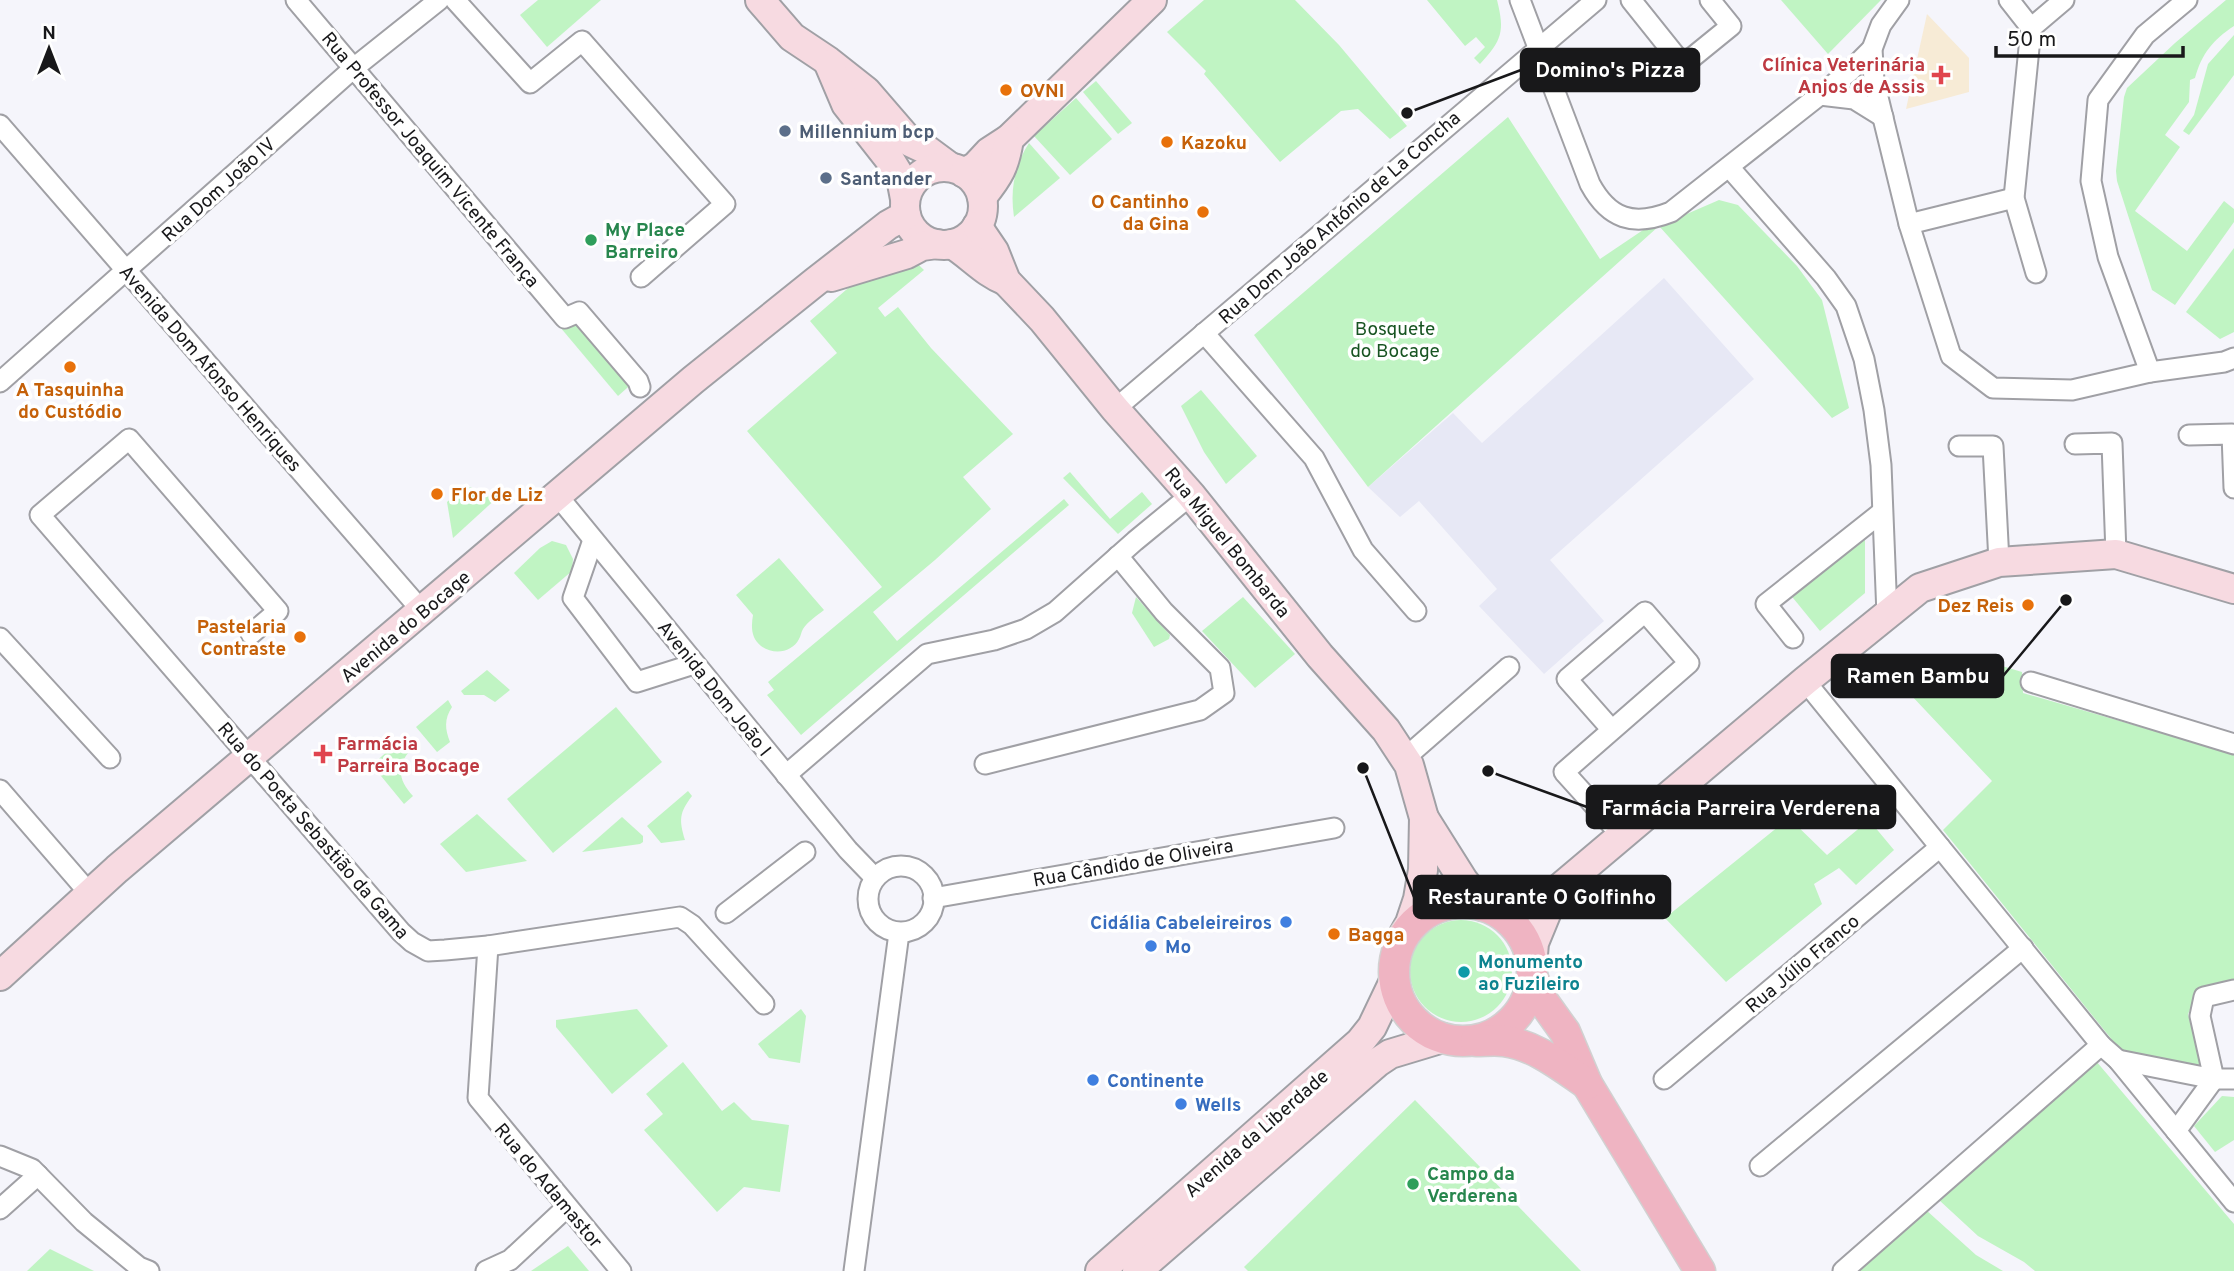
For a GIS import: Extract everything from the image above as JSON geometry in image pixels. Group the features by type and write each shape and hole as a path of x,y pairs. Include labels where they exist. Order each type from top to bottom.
{"main road":[{"path":"760,0 793,37 828,61 866,91 910,142 927,150 975,183 982,197 982,212 977,226 967,238 945,244 923,239 912,229 905,207 901,178 846,104 828,61"},
{"path":"905,207 910,185 920,174 934,168 957,170 976,166 989,152 1009,139 1152,0"},
{"path":"982,197 998,177 1005,162 1009,139"},
{"name":"Avenida do Bocage","path":"0,976 90,894 557,495 693,380 888,225 905,207"},
{"name":"Rua Miguel Bombarda","path":"977,226 994,251 1006,281 1191,495 1320,656 1386,730 1409,765 1424,818 1463,880 1488,907"},
{"name":"Avenida do Bocage","path":"815,282 907,254 922,246 945,244"},
{"name":"Rua Miguel Bombarda","path":"945,244 970,256 992,275 1006,281"},
{"path":"1455,1040 1488,1036 1505,1027 1519,1013 1528,995 1534,943 1555,892 1805,681 1920,588 1999,562 2116,554 2234,589"},
{"name":"Rua Miguel Bombarda","path":"1401,939 1410,923 1423,870 1424,818"},
{"path":"1488,907 1555,892"},
{"path":"1587,1084 1521,1045 1503,1041 1455,1040 1425,1030 1410,1017 1399,1000 1394,981 1394,959 1401,939 1416,921 1436,908 1459,902 1488,907 1508,919 1520,932 1528,948 1532,971 1542,1000 1565,1032 1587,1084 1700,1271"},
{"name":"Avenida da Liberdade","path":"1100,1271 1360,1042 1372,1027 1394,981"},
{"name":"Avenida da Liberdade","path":"1137,1271 1378,1062 1390,1054 1455,1040"}],"street":[{"name":"Rua Professor Joaquim Vicente França","path":"296,0 565,318 579,312 638,381 640,387"},
{"name":"Rua Dom João IV","path":"0,382 355,67 439,0"},
{"path":"455,0 530,83 582,41 725,204 641,277"},
{"path":"1520,0 1596,196 1614,213 1639,220 1671,212 1849,72 1872,49"},
{"name":"Rua Dom João António de La Concha","path":"1115,409 1596,0"},
{"path":"1631,0 1683,65 1731,26 1710,0"},
{"path":"1899,0 1881,25 1872,49 1874,81 1909,224 1951,356 1993,388 2072,390 2150,372 2224,362 2234,358"},
{"path":"2009,0 2031,28 2014,198 2036,272"},
{"path":"2031,28 2064,0"},
{"path":"2150,372 2108,257 2091,181 2098,100 2145,35 2188,0"},
{"path":"1820,95 1854,99 1883,117"},
{"name":"Avenida Dom Afonso Henriques","path":"0,125 422,611"},
{"path":"1728,167 1826,278 1846,306 1864,359 1874,410 1881,465 1886,615"},
{"path":"1909,224 2014,198"},
{"name":"Rua Dom João António de La Concha","path":"1204,333 1314,458 1363,550 1416,611"},
{"path":"2189,435 2232,434 2234,488"},
{"name":"Rua do Poeta Sebastião da Gama","path":"251,634 278,611 130,439 40,515 412,942 428,951 488,946 680,917 692,925 764,1004"},
{"path":"2075,444 2112,443 2116,554"},
{"path":"1959,446 1993,446 1999,562"},
{"name":"Avenida Dom João I","path":"557,495 848,850 875,878"},
{"path":"786,775 927,653 994,640 1026,629 1055,612 1191,495"},
{"path":"1793,638 1766,604 1882,512"},
{"path":"593,540 573,598 637,682 694,664"},
{"path":"985,764 1200,710 1224,693 1220,668 1164,612 1118,556"},
{"path":"1612,730 1567,679 1645,612 1689,663 1564,772 1622,835"},
{"path":"0,638 110,758"},
{"path":"1405,758 1509,667"},
{"path":"1805,681 2101,1045 2118,1060 2234,1202"},
{"path":"2031,682 2234,744"},
{"path":"0,790 90,894"},
{"name":"Rua Cândido de Oliveira","path":"933,898 1334,828"},
{"name":"Rua Júlio Franco","path":"1664,1079 1940,847"},
{"path":"726,913 805,852"},
{"path":"899,866 911,867 922,873 929,883 933,898 930,914 923,923 899,933 881,926 872,916 868,905 869,888 875,878 887,869 899,866"},
{"path":"854,1271 899,933"},
{"name":"Rua do Adamastor","path":"488,946 478,1098 621,1271"},
{"path":"1760,1166 2023,948"},
{"path":"2176,1131 2214,1079 2200,1016 2204,997 2234,990"},
{"path":"1843,1271 2101,1045"},
{"path":"2118,1060 2214,1079 2234,1079"},
{"path":"0,1156 32,1169 84,1222 142,1270"},
{"path":"0,1209 38,1175"},
{"path":"486,1271 510,1260 567,1207"}],"shaded area":[{"name":"Clínica Veterinária Anjos de Assis","path":"1927,14 1969,58 1969,92 1906,109"},
{"path":"1664,278 1754,379 1550,560 1604,621 1544,674 1479,606 1497,589 1419,501 1400,517 1368,487 1453,413 1482,443"}],"green space":[{"path":"538,0 601,0 547,47 520,15"},
{"path":"1204,0 1295,0 1339,45 1407,126 1390,139 1358,109 1341,111 1280,162 1204,74 1206,71 1167,32"},
{"path":"1427,0 1497,0 1501,20 1500,35 1480,64 1474,58 1485,47 1476,37 1465,46"},
{"path":"1781,0 1881,0 1828,54"},
{"path":"2226,0 2234,0 2234,26 2209,48 2195,78 2190,80 2189,102 2165,135 2180,147 2135,211 2187,251 2224,201 2234,209 2234,222 2175,305 2152,290 2117,181 2124,97 2127,88"},
{"path":"2234,35 2234,75 2189,135 2183,131 2194,115 2208,64"},
{"path":"1096,81 1132,123 1118,134 1083,92"},
{"path":"1076,98 1112,139 1070,175 1034,136"},
{"name":"Bosquete do Bocage","path":"1508,117 1600,259 1649,226 1659,226 1368,487 1254,335"},
{"path":"1029,143 1060,178 1014,217 1014,179"},
{"path":"1719,200 1738,205 1797,266 1822,300 1849,408 1832,418 1659,226"},
{"path":"898,245 924,270 878,308 885,317 898,307 931,348 1013,434 963,477 991,509 873,612 897,641 1064,499 1069,505 801,735 767,695 774,690 768,682 882,587 747,431 837,353 810,321"},
{"path":"2234,248 2234,332 2220,339 2186,312"},
{"path":"578,313 636,380 618,396 560,327"},
{"path":"1201,390 1257,456 1226,484 1204,452 1181,406"},
{"path":"1070,472 1110,519 1142,492 1152,504 1118,534 1063,478"},
{"path":"466,486 499,496 453,538 447,502"},
{"path":"1865,535 1865,593 1820,631 1789,593"},
{"path":"552,541 566,545 573,559 572,571 538,600 514,573 540,548"},
{"path":"779,558 824,610 805,626 796,644 787,650 771,651 755,639 753,615 736,595"},
{"path":"1136,597 1170,635 1169,639 1154,647 1132,613"},
{"path":"1243,597 1295,654 1255,688 1202,631"},
{"path":"1972,657 2022,672 2023,693 2234,754 2234,983 2200,989 2188,1014 2202,1068 2121,1051 1943,830 1992,781 1910,694 1946,660"},
{"path":"487,670 510,690 495,702 484,695 464,695 461,691"},
{"path":"448,700 452,707 446,724 450,742 437,752 416,727"},
{"path":"616,707 662,762 553,853 507,799"},
{"path":"399,741 408,753 402,764 401,775 413,796 404,804 372,765"},
{"path":"688,791 692,796 681,817 685,840 661,843 647,826"},
{"path":"477,814 527,861 466,872 440,844"},
{"path":"622,817 643,836 643,842 582,852"},
{"path":"1789,818 1827,855 1869,820 1894,850 1856,885 1839,868 1814,884 1822,904 1726,982 1665,918"},
{"path":"1461,920 1480,924 1497,935 1508,952 1512,971 1508,990 1497,1007 1480,1018 1461,1022 1442,1018 1425,1007 1414,990 1410,971 1414,952 1425,935 1442,924"},
{"path":"637,1009 668,1046 612,1094 556,1027 556,1020"},
{"path":"801,1009 806,1016 800,1063 769,1058 758,1044"},
{"path":"2096,1061 2234,1224 2234,1271 2035,1271 1978,1236 1939,1200"},
{"path":"683,1062 722,1111 734,1102 752,1120 789,1125 780,1192 744,1187 717,1212 644,1130 663,1114 646,1094"},
{"path":"2222,1096 2234,1097 2234,1140 2215,1152 2194,1126"},
{"name":"Campo da Verderena","path":"1415,1100 1581,1271 1248,1271 1244,1267"},
{"path":"1926,1210 1976,1255 2003,1271 1859,1271 1859,1268"},
{"path":"568,1246 589,1271 531,1271"},
{"path":"50,1249 94,1271 27,1271"}],"place":[{"name":"Clínica Veterinária Anjos de Assis","path":"1941,75"},
{"name":"OVNI","path":"1006,90"},
{"name":"Domino's Pizza","path":"1407,113"},
{"name":"Millennium bcp","path":"785,131"},
{"name":"Kazoku","path":"1167,142"},
{"name":"Santander","path":"826,178"},
{"name":"O Cantinho da Gina","path":"1203,212"},
{"name":"My Place Barreiro","path":"591,240"},
{"name":"A Tasquinha do Custódio","path":"70,367"},
{"name":"Flor de Liz","path":"437,494"},
{"name":"Ramen Bambu","path":"2066,600"},
{"name":"Dez Reis","path":"2028,605"},
{"name":"Pastelaria Contraste","path":"300,637"},
{"name":"Farmácia Parreira Bocage","path":"323,754"},
{"name":"Restaurante O Golfinho","path":"1363,768"},
{"name":"Farmácia Parreira Verderena","path":"1488,771"},
{"name":"Cidália Cabeleireiros","path":"1286,922"},
{"name":"Bagga","path":"1334,934"},
{"name":"Mo","path":"1151,946"},
{"name":"Monumento ao Fuzileiro","path":"1464,972"},
{"name":"Continente","path":"1093,1080"},
{"name":"Wells","path":"1181,1104"},
{"name":"Campo da Verderena","path":"1413,1184"}]}
